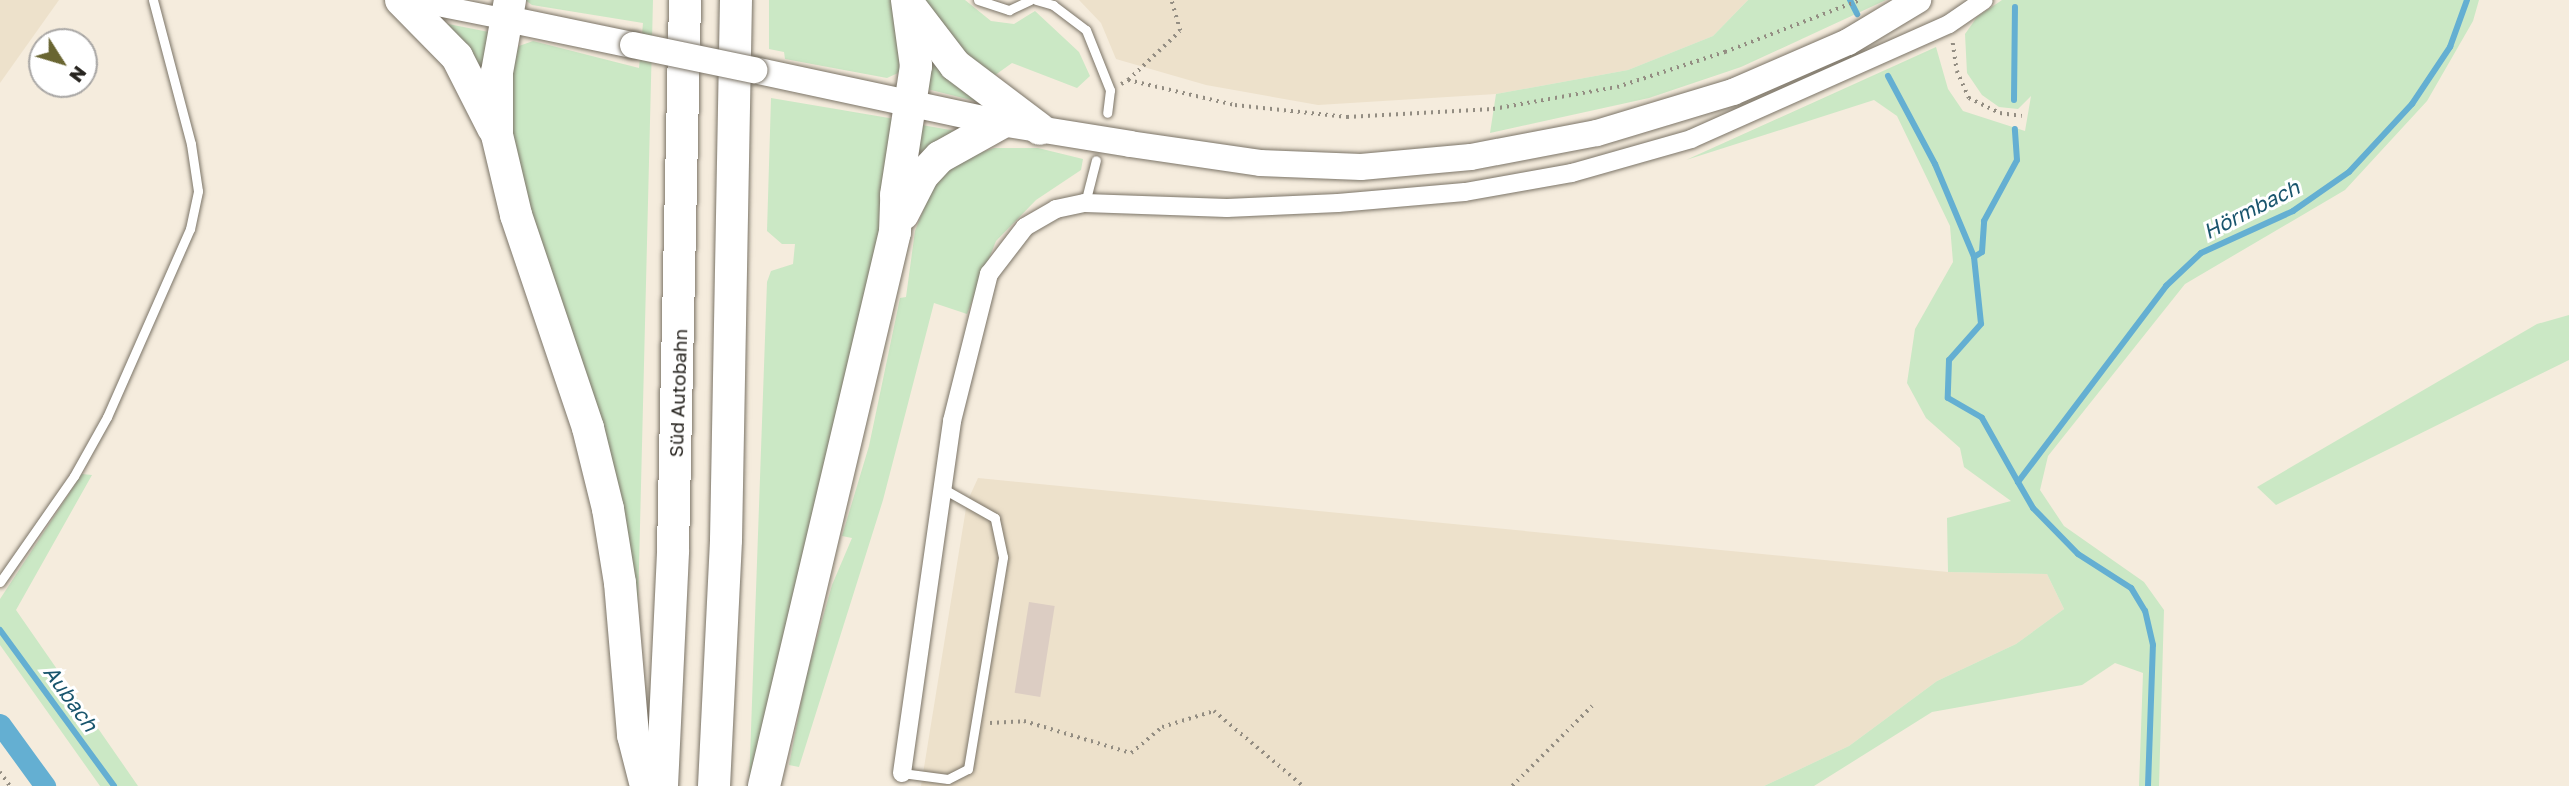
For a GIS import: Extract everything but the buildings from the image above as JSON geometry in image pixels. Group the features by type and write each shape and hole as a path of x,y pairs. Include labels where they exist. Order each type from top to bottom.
{"highway":[{"path":"401,0 457,57 497,135"},
{"name":"Süd Autobahn","path":"662,786 673,550 685,0"},
{"path":"714,786 727,499 736,0"},
{"path":"907,2 955,65 1040,130"},
{"path":"764,786 895,232 896,195 914,104 915,35 907,2"},
{"path":"509,9 497,72 497,135 516,215 588,428 608,509 620,583 633,735 646,786"},
{"path":"895,232 923,175 940,157 1001,123"}],"main road":[{"path":"509,9 633,45 1001,123 1260,163 1361,167 1471,157 1597,133 1733,92 1848,42 1919,0"}],"street":[{"path":"411,0 509,9"},
{"path":"902,774 951,421 989,275 1026,227 1056,209 1085,203 1227,208 1338,203 1465,192 1572,173 1691,139 1950,24 1984,0"}],"lane":[{"path":"0,582 74,476 107,417 190,229 198,191 191,144 153,0"},
{"path":"978,0 1009,10 1030,0"},
{"path":"1036,0 1053,5 1086,30 1110,90 1107,113"},
{"path":"1085,203 1097,160"},
{"path":"902,774 948,779 968,769 1003,557 995,518 942,488"}],"path":[{"path":"1110,90 1128,80 1180,31 1171,0"},
{"path":"1128,80 1235,105 1347,117 1493,108 1617,87 1860,0"},
{"path":"1950,24 1957,71 1969,98 2000,113 2022,116"},
{"path":"1512,786 1592,706"},
{"path":"977,723 1024,720 1131,753 1162,727 1214,711 1303,786"},
{"path":"0,772 10,786"}],"shaded area":[{"path":"0,0 59,0 39,28 28,28 28,44 0,83"},
{"path":"1079,0 1748,0 1713,36 1628,70 1496,94 1318,105 1206,85 1116,59 1101,23"},
{"path":"978,478 1948,572 2047,574 2064,609 2016,644 1937,681 1849,746 1764,786 921,786 967,502"}],"green space":[{"path":"525,0 653,0 638,607 533,236 510,131 512,59 519,46 533,41 639,68 643,23 532,5"},
{"path":"769,0 894,0 904,60 898,73 887,78 785,59 784,52 769,49"},
{"path":"925,0 965,0 991,21 1014,24 1035,11 1079,52 1090,76 1077,88 1012,63 991,78 935,21"},
{"path":"1748,0 1886,0 1741,67 1649,98 1490,133 1496,94 1628,70 1713,36"},
{"path":"2002,0 2479,0 2473,21 2427,101 2345,190 2185,284 2048,456 2040,490 2064,526 2144,582 2164,610 2159,786 2139,786 2143,673 2115,663 2082,685 1932,712 1814,786 1764,786 1849,746 1937,681 2016,644 2064,609 2047,574 1948,572 1947,518 2011,501 1964,467 1960,448 1926,418 1907,383 1915,329 1953,262 1950,226 1897,116 1874,100 1686,160 1936,47 1948,89 1963,111 2025,131 2031,96 2018,109 1999,107 1982,95 1967,73 1965,34 1977,17"},
{"path":"438,22 494,33 487,91"},
{"path":"934,53 979,102 927,89 926,60"},
{"path":"771,98 895,119 901,131 800,590 749,786 767,282 771,271 793,264 795,244 782,244 767,231"},
{"path":"922,125 956,131 909,179"},
{"path":"994,148 1038,148 1083,159 1081,170 1036,200 996,241 967,314 934,303 883,500 799,767 789,765 806,677 832,585 852,538 842,536 869,446 900,298 906,297 915,231 931,191 946,173 962,159"},
{"path":"2569,315 2569,360 2276,505 2257,487 2537,324"},
{"path":"82,474 92,475 16,610 138,786 100,786 0,645 0,599"}],"waterway":[{"name":"Hörmbach","path":"1850,0 1857,14"},
{"name":"Hörmbach","path":"2148,786 2153,645 2145,611 2131,588 2078,554 2033,508 2018,482 2166,286 2201,253 2293,211 2349,172 2412,104 2450,47 2467,0"},
{"path":"2014,100 2015,7"},
{"name":"Hörmbach","path":"1888,76 1935,164 1974,257 1981,324 1949,360 1948,398 1982,418 2018,482"},
{"path":"1974,257 1982,252 1984,221 2017,160 2015,129"},
{"name":"Aubach","path":"0,630 114,786"},
{"path":"0,724 45,786"}]}
